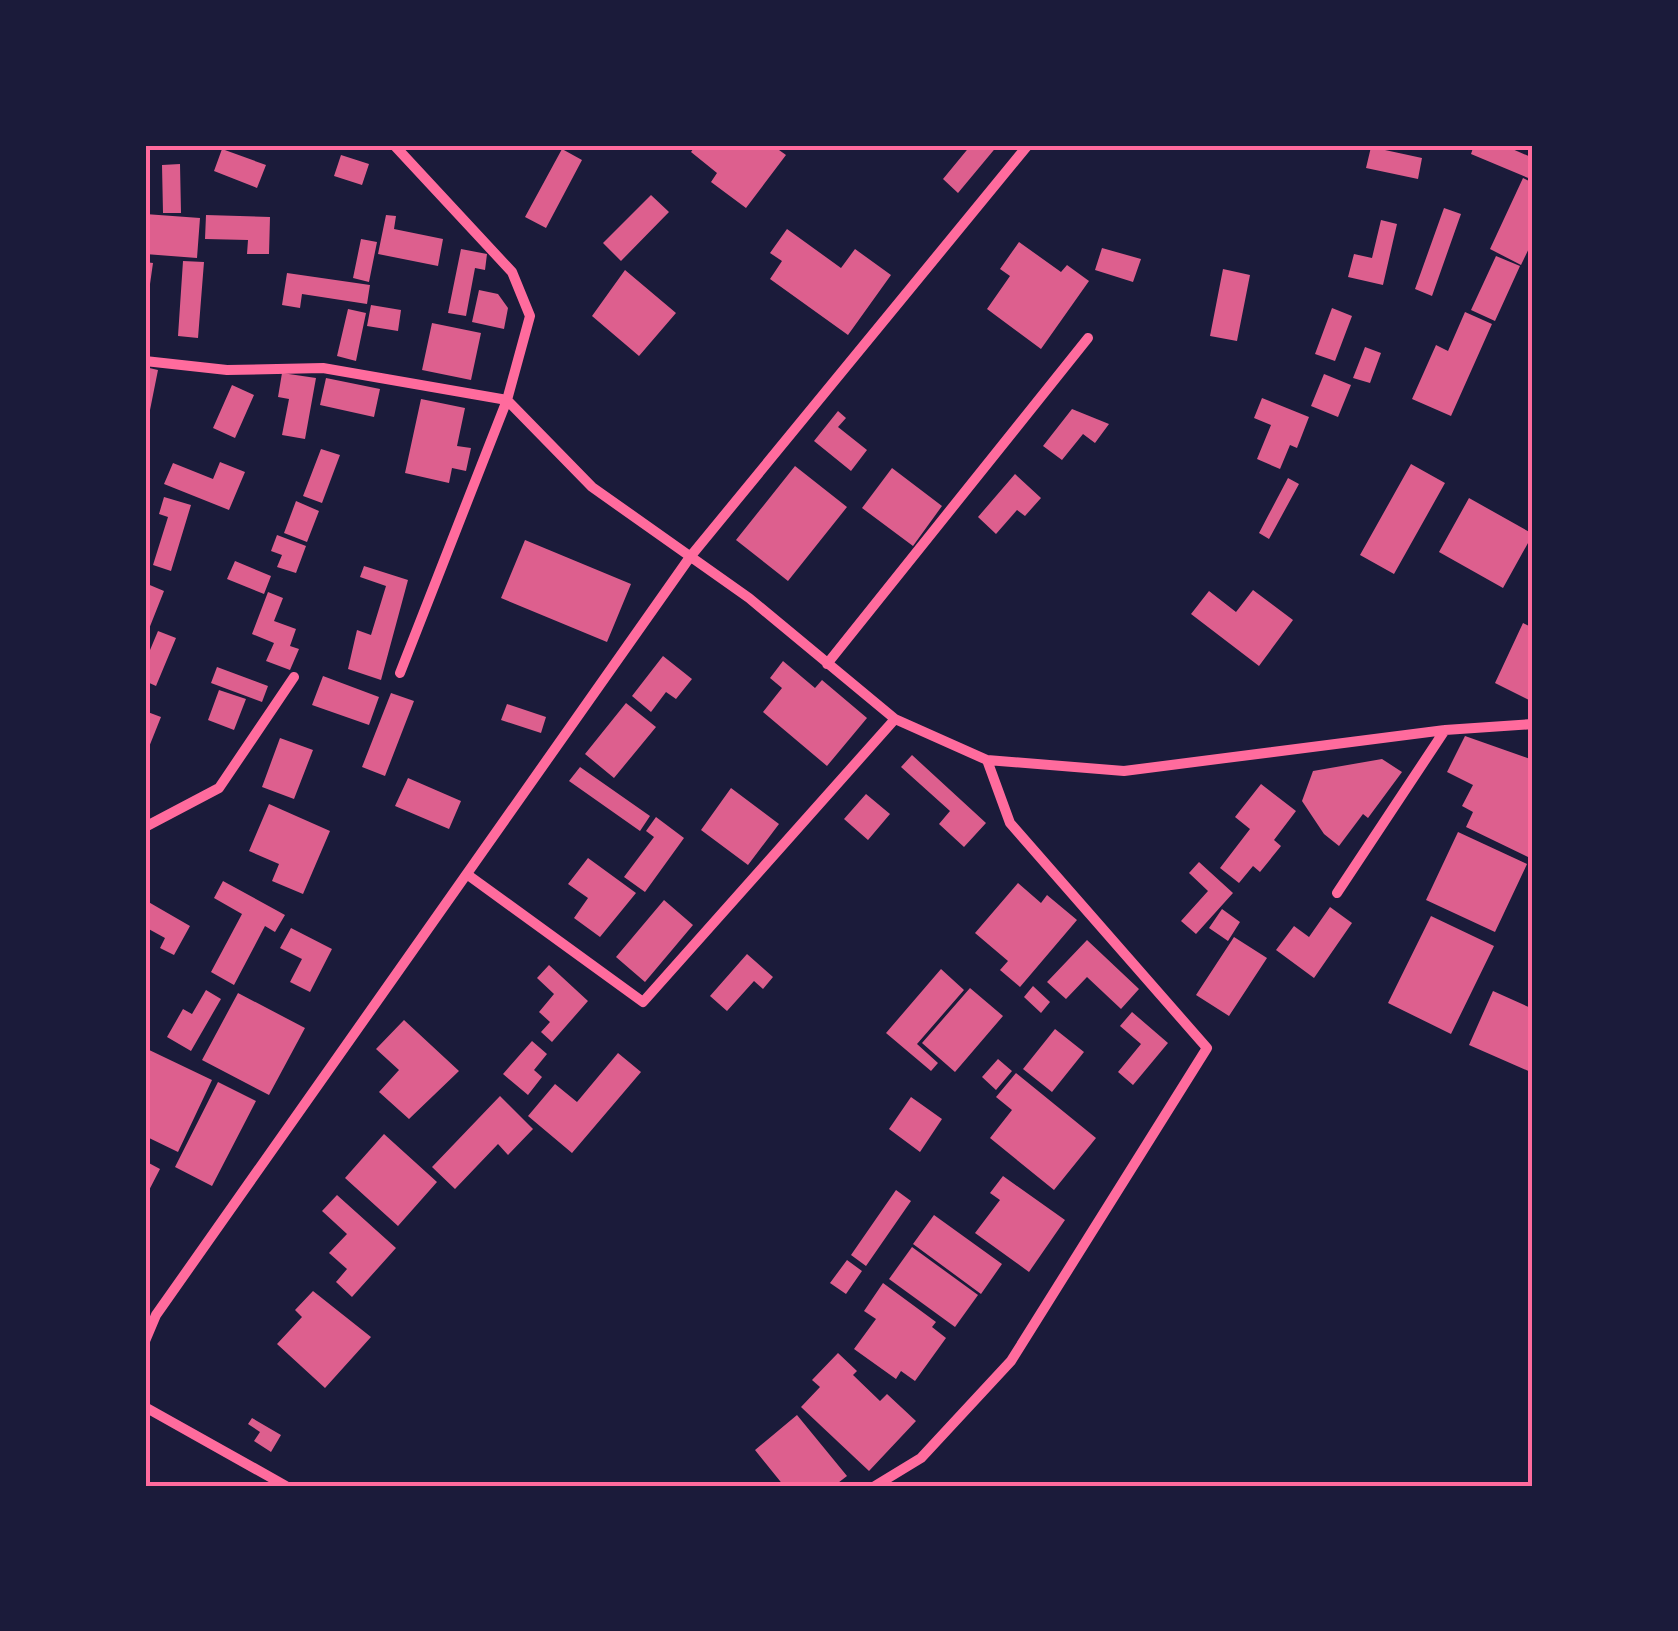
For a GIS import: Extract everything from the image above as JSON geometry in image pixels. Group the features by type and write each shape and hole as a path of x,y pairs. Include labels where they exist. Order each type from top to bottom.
{"street":[{"path":"394,145 512,272 530,316 507,400 400,673"},
{"path":"145,1342 167,1300 690,557 1028,145"},
{"path":"828,664 1088,338"},
{"path":"145,361 227,370 323,368 507,400 592,486 690,557 895,719 987,760 1124,771 1445,730 1533,724"},
{"path":"145,828 218,788 294,678"},
{"path":"468,874 642,1002 895,719"},
{"path":"1336,893 1445,730"},
{"path":"875,1486 921,1458 1010,1361 1207,1048 1010,823 987,760"},
{"path":"145,1407 286,1486"}],"building":[{"path":"696,145 772,145 786,155 746,208 711,182 717,173 691,152"},
{"path":"971,145 998,145 958,193 943,179"},
{"path":"1474,145 1503,145 1533,158 1533,180 1471,154"},
{"path":"1371,147 1422,158 1418,179 1366,168"},
{"path":"222,149 266,165 257,188 214,171"},
{"path":"562,149 582,160 546,228 525,217"},
{"path":"341,155 369,164 362,185 334,176"},
{"path":"180,164 181,213 163,213 162,165"},
{"path":"1523,178 1533,183 1533,240 1521,265 1490,249"},
{"path":"651,195 669,212 621,261 603,243"},
{"path":"1444,208 1461,214 1432,296 1415,289"},
{"path":"145,214 200,218 197,258 145,254"},
{"path":"206,215 270,217 269,254 247,254 248,240 205,239"},
{"path":"386,215 396,216 394,229 443,239 438,266 378,254"},
{"path":"1381,220 1397,224 1383,285 1348,277 1354,254 1372,258"},
{"path":"787,229 841,268 855,249 891,275 848,335 770,279 782,261 770,253"},
{"path":"361,239 377,242 369,282 353,278"},
{"path":"1019,242 1061,272 1067,265 1089,281 1041,349 987,309 1010,276 1000,269"},
{"path":"1102,248 1141,259 1133,282 1095,270"},
{"path":"461,249 487,254 485,270 475,268 466,316 448,313"},
{"path":"1496,256 1520,266 1495,321 1471,310"},
{"path":"183,261 204,262 198,338 178,336"},
{"path":"145,262 153,263 147,305 145,305"},
{"path":"1223,269 1250,275 1237,341 1210,336"},
{"path":"625,270 676,313 639,356 592,316"},
{"path":"287,273 370,285 367,304 302,294 300,308 282,305"},
{"path":"479,290 498,294 508,308 504,329 472,322"},
{"path":"371,305 401,310 398,331 367,326"},
{"path":"1332,308 1352,316 1335,361 1315,354"},
{"path":"348,309 366,313 356,361 337,356"},
{"path":"1465,312 1492,324 1451,416 1412,399 1436,345 1448,351"},
{"path":"432,323 481,333 471,380 422,370"},
{"path":"1365,347 1381,353 1370,383 1353,378"},
{"path":"145,367 158,370 147,425 145,425"},
{"path":"282,373 316,378 305,439 282,435 289,399 278,397"},
{"path":"1324,374 1351,385 1338,417 1311,406"},
{"path":"326,378 380,389 374,417 320,405"},
{"path":"232,385 254,395 235,438 213,428"},
{"path":"1262,398 1309,417 1297,448 1290,445 1280,469 1257,459 1271,425 1254,418"},
{"path":"421,399 465,408 457,446 471,448 466,471 452,468 449,483 405,473"},
{"path":"1072,409 1109,424 1095,443 1083,434 1062,460 1043,446"},
{"path":"838,411 846,418 838,427 867,450 851,471 814,441"},
{"path":"321,449 340,455 322,503 303,496"},
{"path":"220,462 245,472 229,510 164,484 173,463 213,479"},
{"path":"1411,464 1445,483 1394,574 1360,555"},
{"path":"795,466 847,507 788,581 736,540"},
{"path":"892,468 942,506 913,546 862,508"},
{"path":"1015,474 1041,498 1025,516 1017,510 996,534 978,517"},
{"path":"1288,478 1299,484 1269,539 1259,533"},
{"path":"164,497 191,505 171,571 153,565 168,517 159,514"},
{"path":"1469,498 1533,534 1503,588 1439,552"},
{"path":"296,501 319,511 307,542 284,533"},
{"path":"277,535 306,546 296,573 277,567 282,555 271,551"},
{"path":"525,540 631,584 607,642 501,598"},
{"path":"235,561 271,576 264,594 227,579"},
{"path":"364,566 408,580 381,680 348,669 357,630 371,635 386,586 360,577"},
{"path":"145,583 164,591 145,639"},
{"path":"1253,590 1293,620 1259,666 1191,614 1209,591 1236,612"},
{"path":"268,592 283,598 274,621 296,629 290,646 299,649 290,670 266,661 274,643 252,634"},
{"path":"1523,623 1533,628 1533,702 1495,683"},
{"path":"158,631 176,638 156,686 145,681 145,662"},
{"path":"663,656 692,679 676,699 666,692 651,712 632,696"},
{"path":"783,661 815,688 822,680 867,718 827,766 763,712 782,688 770,678"},
{"path":"217,667 268,686 262,702 211,683"},
{"path":"323,676 379,697 369,725 312,705"},
{"path":"219,690 246,699 234,730 208,720"},
{"path":"391,693 414,701 385,776 362,767"},
{"path":"626,703 656,727 614,778 585,754"},
{"path":"507,704 546,717 541,733 501,720"},
{"path":"145,711 161,717 145,757"},
{"path":"1465,736 1533,760 1530,858 1466,827 1473,812 1462,806 1473,785 1447,772"},
{"path":"280,738 313,750 294,799 262,787"},
{"path":"912,755 986,823 964,847 939,824 950,811 901,767"},
{"path":"1382,759 1402,772 1368,818 1363,814 1339,846 1324,834 1302,801 1313,771"},
{"path":"580,767 650,816 640,831 569,781"},
{"path":"408,778 461,801 449,829 395,806"},
{"path":"1261,784 1296,811 1274,840 1281,846 1260,872 1253,866 1239,883 1220,868 1250,829 1235,817"},
{"path":"731,788 779,824 748,865 701,830"},
{"path":"866,794 890,814 868,840 844,819"},
{"path":"269,804 330,831 303,894 272,881 279,864 249,851"},
{"path":"656,817 684,838 645,892 624,877 654,837 646,831"},
{"path":"1458,832 1527,864 1495,932 1426,900"},
{"path":"588,858 636,893 600,937 574,918 588,898 568,884"},
{"path":"1199,862 1233,893 1196,934 1181,921 1208,891 1189,873"},
{"path":"223,881 285,915 275,932 265,926 234,985 211,972 242,914 214,898"},
{"path":"1018,883 1041,903 1047,895 1077,920 1020,987 1000,970 1008,961 975,933"},
{"path":"145,900 190,926 174,955 160,948 165,938 145,927"},
{"path":"664,900 693,925 645,982 616,957"},
{"path":"1330,907 1352,923 1314,978 1276,950 1294,926 1309,937"},
{"path":"1222,909 1240,922 1228,941 1209,928"},
{"path":"1431,916 1494,946 1451,1034 1388,1003"},
{"path":"291,928 332,949 310,992 290,982 302,959 280,948"},
{"path":"1234,937 1267,958 1229,1016 1196,995"},
{"path":"1087,940 1139,989 1121,1009 1087,977 1066,999 1047,982"},
{"path":"747,954 773,977 763,989 754,981 727,1011 710,996"},
{"path":"549,965 588,1001 552,1042 541,1032 550,1022 539,1012 554,994 537,978"},
{"path":"941,969 964,990 917,1044 938,1063 931,1071 886,1033"},
{"path":"1033,986 1050,1002 1041,1013 1024,997"},
{"path":"970,988 1003,1016 955,1072 922,1043"},
{"path":"206,990 221,999 191,1051 167,1037 183,1009 192,1014"},
{"path":"1493,991 1533,1009 1533,1073 1469,1045"},
{"path":"238,993 305,1028 269,1095 202,1060"},
{"path":"1132,1012 1168,1043 1133,1085 1118,1072 1141,1044 1120,1026"},
{"path":"404,1020 459,1071 409,1119 379,1092 399,1070 376,1049"},
{"path":"1055,1029 1084,1052 1052,1092 1023,1069"},
{"path":"532,1041 547,1054 534,1070 542,1077 528,1095 503,1074"},
{"path":"145,1048 212,1080 178,1152 145,1136"},
{"path":"618,1053 641,1072 572,1153 528,1116 555,1084 577,1102"},
{"path":"998,1059 1012,1071 996,1090 982,1077"},
{"path":"1016,1073 1096,1138 1054,1190 990,1138 1012,1110 996,1097"},
{"path":"218,1082 256,1101 212,1186 175,1167"},
{"path":"500,1096 533,1129 508,1155 498,1144 455,1189 432,1167"},
{"path":"911,1097 942,1119 920,1152 889,1129"},
{"path":"384,1134 437,1182 398,1226 345,1178"},
{"path":"145,1161 160,1169 145,1198"},
{"path":"1003,1176 1065,1220 1029,1272 975,1233 1000,1200 990,1193"},
{"path":"896,1190 911,1201 866,1266 851,1255"},
{"path":"337,1195 396,1248 352,1297 336,1282 347,1269 329,1253 347,1234 322,1211"},
{"path":"934,1215 1002,1264 981,1294 913,1244"},
{"path":"912,1247 978,1295 955,1327 889,1279"},
{"path":"847,1260 862,1271 846,1294 830,1283"},
{"path":"883,1283 936,1322 932,1327 946,1338 915,1381 901,1371 896,1379 854,1349 876,1319 864,1311"},
{"path":"313,1291 371,1337 325,1388 277,1344 302,1317 295,1310"},
{"path":"838,1353 857,1371 853,1375 880,1401 887,1394 916,1421 869,1471 801,1407 820,1387 812,1380"},
{"path":"797,1415 847,1476 834,1486 784,1486 755,1450"},
{"path":"252,1418 281,1435 271,1452 254,1441 260,1432 248,1424"}]}
